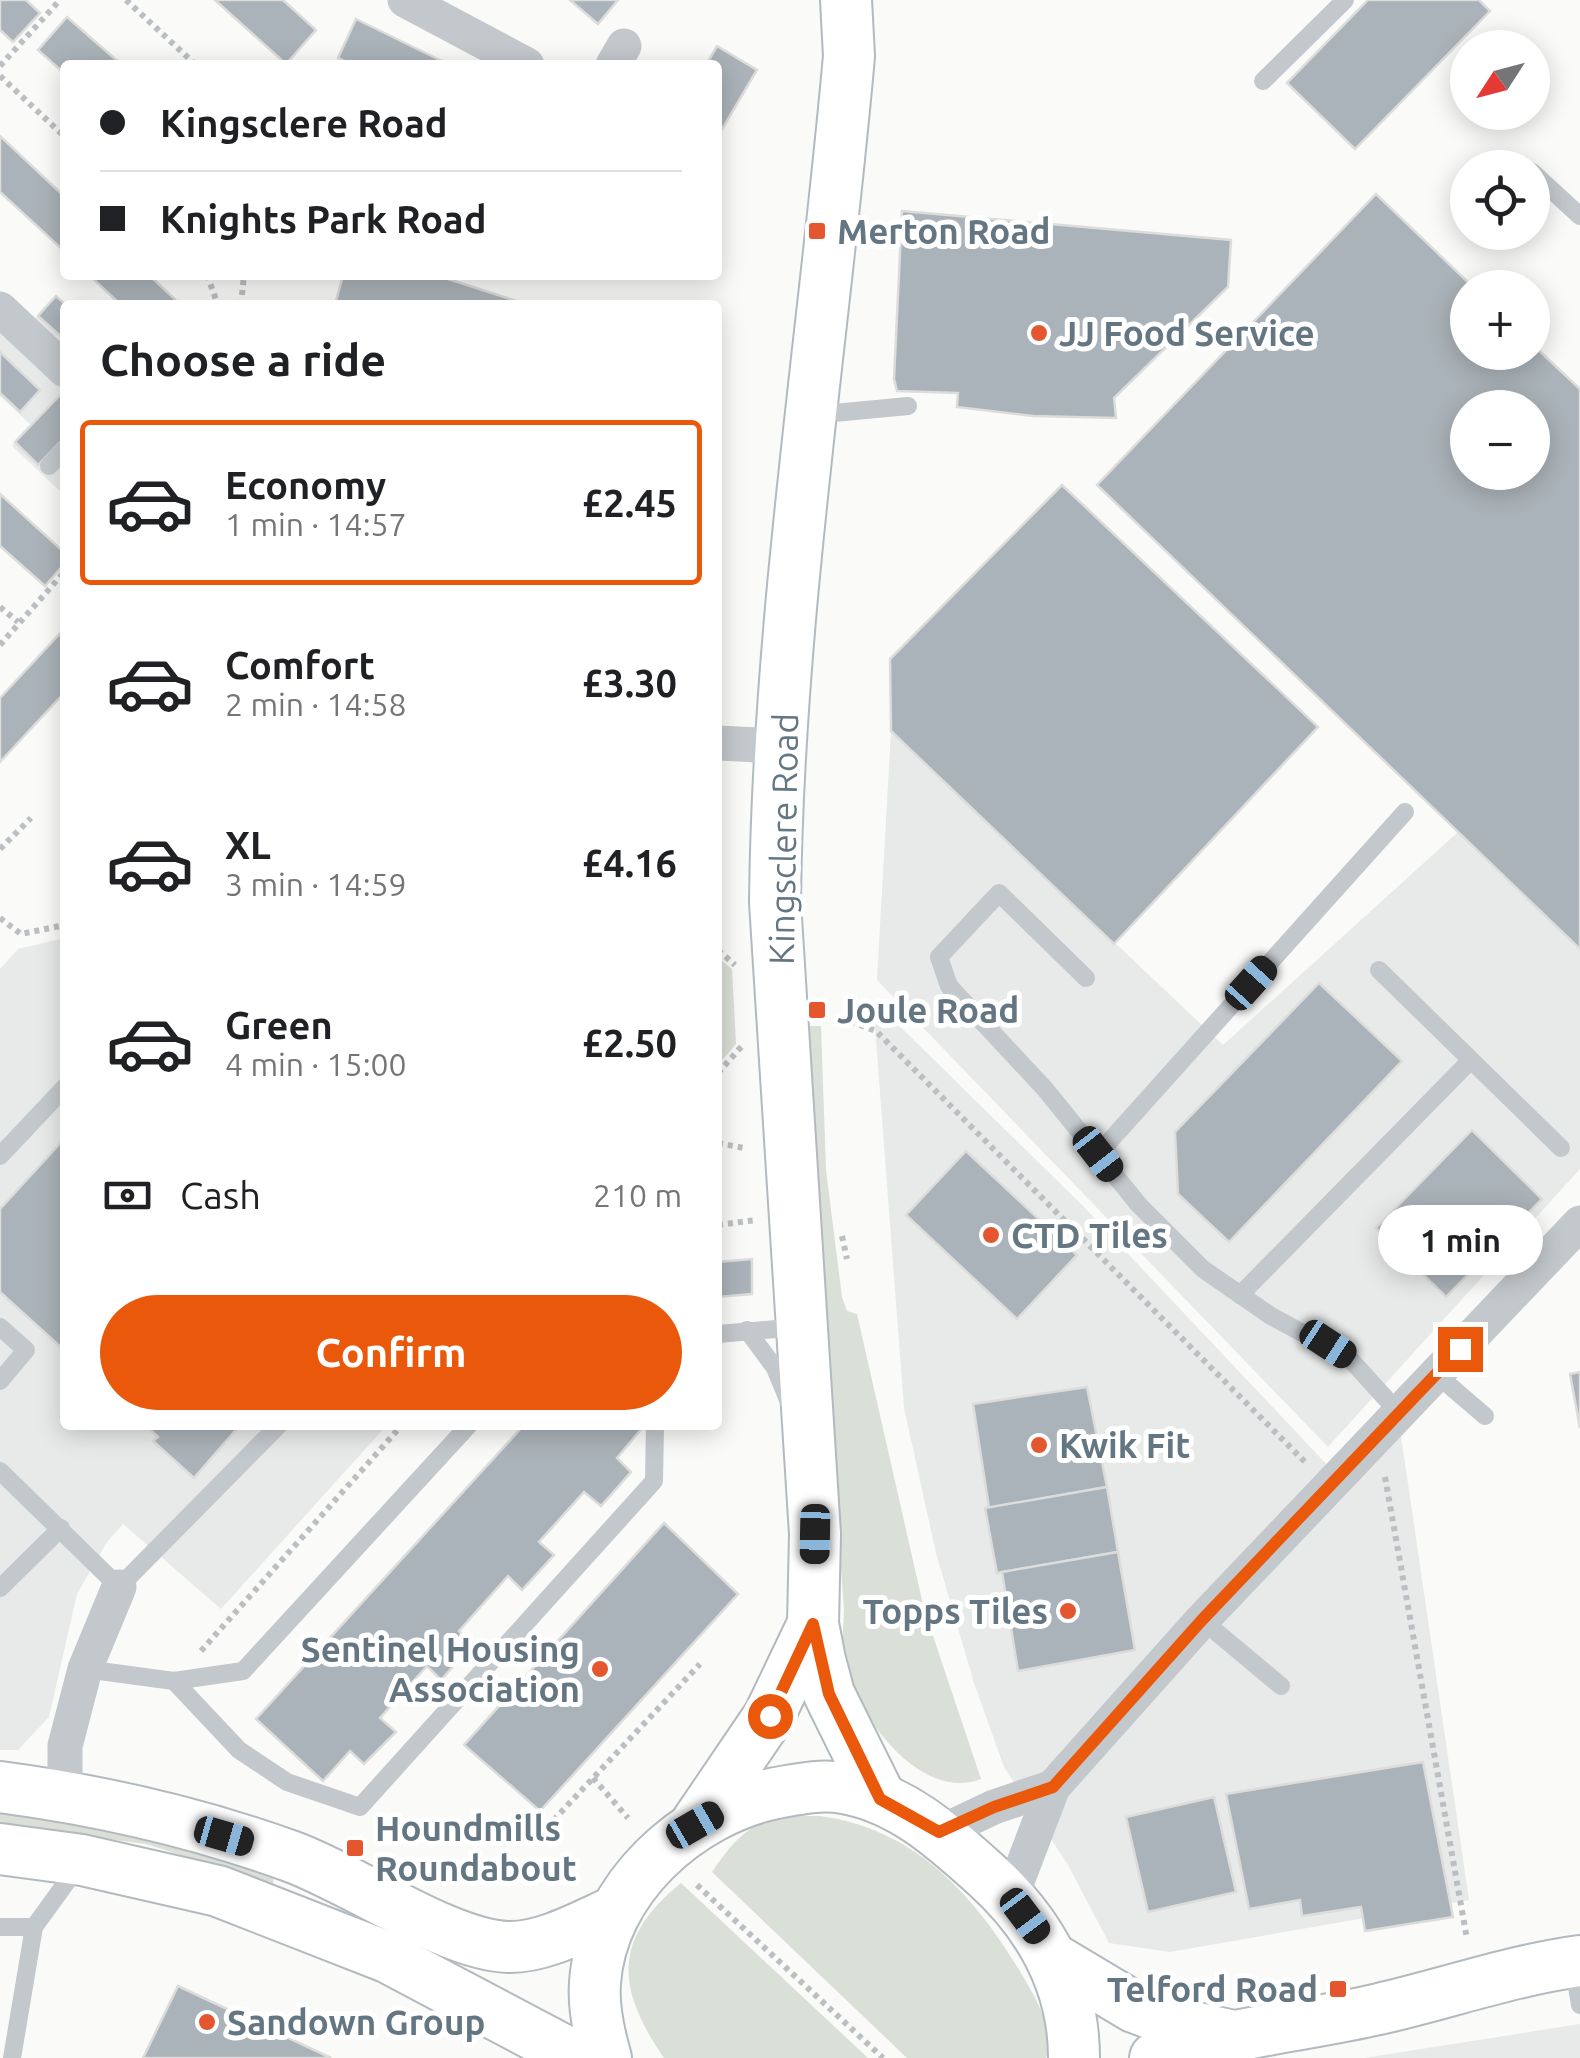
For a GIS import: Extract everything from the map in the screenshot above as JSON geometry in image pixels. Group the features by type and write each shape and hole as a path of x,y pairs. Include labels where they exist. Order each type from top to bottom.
{"street":[{"path":"404,0 517,60"},
{"name":"Kingsclere Road","path":"846,0 849,56 795,574 776,814 775,902 815,1534 813,1624 829,1694 880,1799"},
{"name":"Kingsclere Road","path":"849,56 867,0"},
{"path":"0,309 60,365"},
{"path":"722,743 782,746"},
{"path":"1011,1897 1053,1787 1202,1620 1580,1224"},
{"path":"65,1796 65,1746 86,1669 119,1587"},
{"name":"Kingsclere Road","path":"695,1825 770,1716 813,1624"},
{"path":"606,2058 595,1985 598,1960 616,1911 646,1870 676,1838 728,1806 813,1786 844,1788 880,1799 939,1832 1011,1897 1052,1958 1064,1985 1074,2058"},
{"path":"0,1787 127,1807 290,1856 478,1941 507,1947 532,1945 616,1911"},
{"path":"939,1832 994,1807 1053,1787"},
{"path":"0,1849 82,1860 218,1890 386,1957 578,2058"},
{"path":"1052,1958 1134,2007 1179,2024 1233,2036"},
{"path":"1155,2058 1233,2036 1578,1976"}],"lane":[{"path":"1263,81 1345,0"},
{"path":"1550,188 1580,216"},
{"path":"812,416 908,406"},
{"path":"49,466 60,454"},
{"path":"1098,1154 1405,812"},
{"path":"1086,978 1000,893 939,957 949,986 1044,1089 1138,1205 1203,1269 1271,1316 1349,1358 1400,1413"},
{"path":"1379,970 1561,1148"},
{"path":"1240,1295 1471,1060"},
{"path":"0,1156 60,1092"},
{"path":"0,1327 26,1350 0,1381"},
{"path":"722,1333 800,1327"},
{"path":"746,1330 775,1368 808,1449"},
{"path":"1436,1374 1485,1416"},
{"path":"0,1471 119,1587 274,1430"},
{"path":"86,1669 174,1682 243,1672 464,1430"},
{"path":"174,1682 239,1750 287,1782 360,1807 654,1480 655,1430"},
{"path":"0,1588 60,1528"},
{"path":"1202,1620 1281,1686"},
{"path":"12,2058 34,1927 82,1860"},
{"path":"0,1927 34,1927"}],"path":[{"path":"0,66 60,0"},
{"path":"126,0 191,60"},
{"path":"0,76 60,133"},
{"path":"0,96 9,86"},
{"path":"0,645 60,576"},
{"path":"0,606 18,622"},
{"path":"0,848 31,818"},
{"path":"0,918 21,934 60,926"},
{"path":"722,954 735,966"},
{"path":"841,1018 876,1032 1302,1460"},
{"path":"722,1068 742,1046"},
{"path":"722,1144 744,1148"},
{"path":"722,1224 756,1220"},
{"path":"174,1682 398,1430"},
{"path":"1385,1476 1467,1939"},
{"path":"533,1842 700,1664"},
{"path":"593,1778 628,1818"},
{"path":"697,1886 883,2058"}],"shaded area":[{"path":"56,296 60,300 60,491 12,446 31,425 0,396 0,326 15,340"},
{"path":"891,731 1223,1045 1458,832 1580,949 1580,1169 1328,1447 877,980"},
{"path":"60,939 60,1430 382,1430 221,1609 123,1524 107,1542 77,1594 49,1717 18,1750 0,1750 0,969 18,949"},
{"path":"722,961 732,969 736,1044 722,1060"},
{"path":"873,1000 1082,1205 1349,1488 1401,1436 1469,1900 1170,1952 1109,1943 1068,1865 1004,1767 974,1683 936,1553 904,1408"},
{"path":"803,1026 821,1026 826,1170 842,1297 847,1311 857,1314 924,1609 981,1779 958,1783 915,1767 877,1729 845,1665"},
{"path":"0,1811 106,1822 275,1866 273,1884 146,1844 0,1825"},
{"path":"819,1816 885,1835 914,1851 964,1895 1006,1949 1034,1997 1047,2027 1046,2058 907,2058 712,1872 734,1843 756,1826 782,1818"},
{"path":"681,1883 868,2058 664,2058 637,2009 629,1965 642,1924"},
{"path":"1580,2024 1580,2058 1364,2058"}],"building":[{"path":"0,0 26,0 40,13 13,42 0,30"},
{"path":"215,0 283,0 316,30 290,60 282,60"},
{"path":"570,0 618,0 598,24"},
{"path":"1368,0 1479,0 1490,11 1471,30 1450,30 1450,52 1355,149 1287,83"},
{"path":"67,17 116,60 60,60 60,70 38,50"},
{"path":"356,19 440,60 342,60 338,58"},
{"path":"717,46 757,70 722,129 722,60 709,60"},
{"path":"0,136 60,192 60,247 0,192"},
{"path":"1376,194 1455,270 1450,270 1450,370 1550,370 1550,361 1580,389 1580,949 1097,485"},
{"name":"JJ Food Service","path":"902,211 1231,240 1228,287 1114,398 1116,418 1033,416 957,407 958,393 897,391 894,379"},
{"path":"94,280 154,280 176,300 116,300"},
{"path":"342,280 452,280 514,300 336,300"},
{"path":"56,296 60,300 60,336 38,316"},
{"path":"0,352 40,390 20,412 0,393"},
{"path":"60,395 60,442 38,465 15,442"},
{"path":"1062,485 1318,727 1114,944 891,731 890,659"},
{"path":"0,494 60,548 60,569 45,586 0,546"},
{"path":"60,633 60,697 0,762 0,698"},
{"path":"1319,983 1402,1061 1229,1242 1178,1194 1175,1132"},
{"path":"1472,1130 1542,1199 1446,1297 1376,1228"},
{"path":"60,1143 60,1346 0,1292 0,1209"},
{"name":"CTD Tiles","path":"966,1151 1077,1255 1017,1319 906,1215"},
{"path":"752,1259 752,1294 722,1297 722,1262"},
{"path":"1580,1372 1580,1428 1570,1374"},
{"name":"Kwik Fit","path":"1087,1387 1107,1487 989,1508 973,1404"},
{"path":"150,1430 236,1430 194,1478 153,1441 158,1437"},
{"path":"519,1430 640,1430 617,1458 631,1472 601,1506 584,1492 539,1542 554,1555 522,1590 508,1576 459,1631 472,1645 441,1680 427,1666 380,1718 396,1732 364,1764 350,1751 323,1781 256,1719"},
{"path":"1107,1487 1118,1552 997,1573 985,1508"},
{"name":"Sentinel Housing Association","path":"664,1523 738,1594 540,1811 464,1745"},
{"name":"Topps Tiles","path":"1118,1552 1135,1650 1018,1671 1002,1572"},
{"path":"1423,1762 1453,1917 1365,1931 1361,1907 1302,1916 1300,1900 1249,1909 1226,1794"},
{"path":"1214,1797 1236,1892 1148,1912 1126,1817"},
{"name":"Sandown Group","path":"178,1986 331,2058 143,2058"}],"place":[{"name":"Merton Road","path":"817,231"},
{"name":"JJ Food Service","path":"1039,333"},
{"name":"Joule Road","path":"817,1010"},
{"name":"CTD Tiles","path":"991,1235"},
{"name":"Kwik Fit","path":"1039,1445"},
{"name":"Topps Tiles","path":"1068,1611"},
{"name":"Sentinel Housing Association","path":"600,1669"},
{"name":"Houndmills Roundabout","path":"355,1848"},
{"name":"Telford Road","path":"1338,1989"},
{"name":"Sandown Group","path":"207,2022"}],"route":[{"path":"770,1716 813,1624 829,1694 880,1799 939,1832 994,1807 1053,1787 1202,1620 1460,1349"}]}
